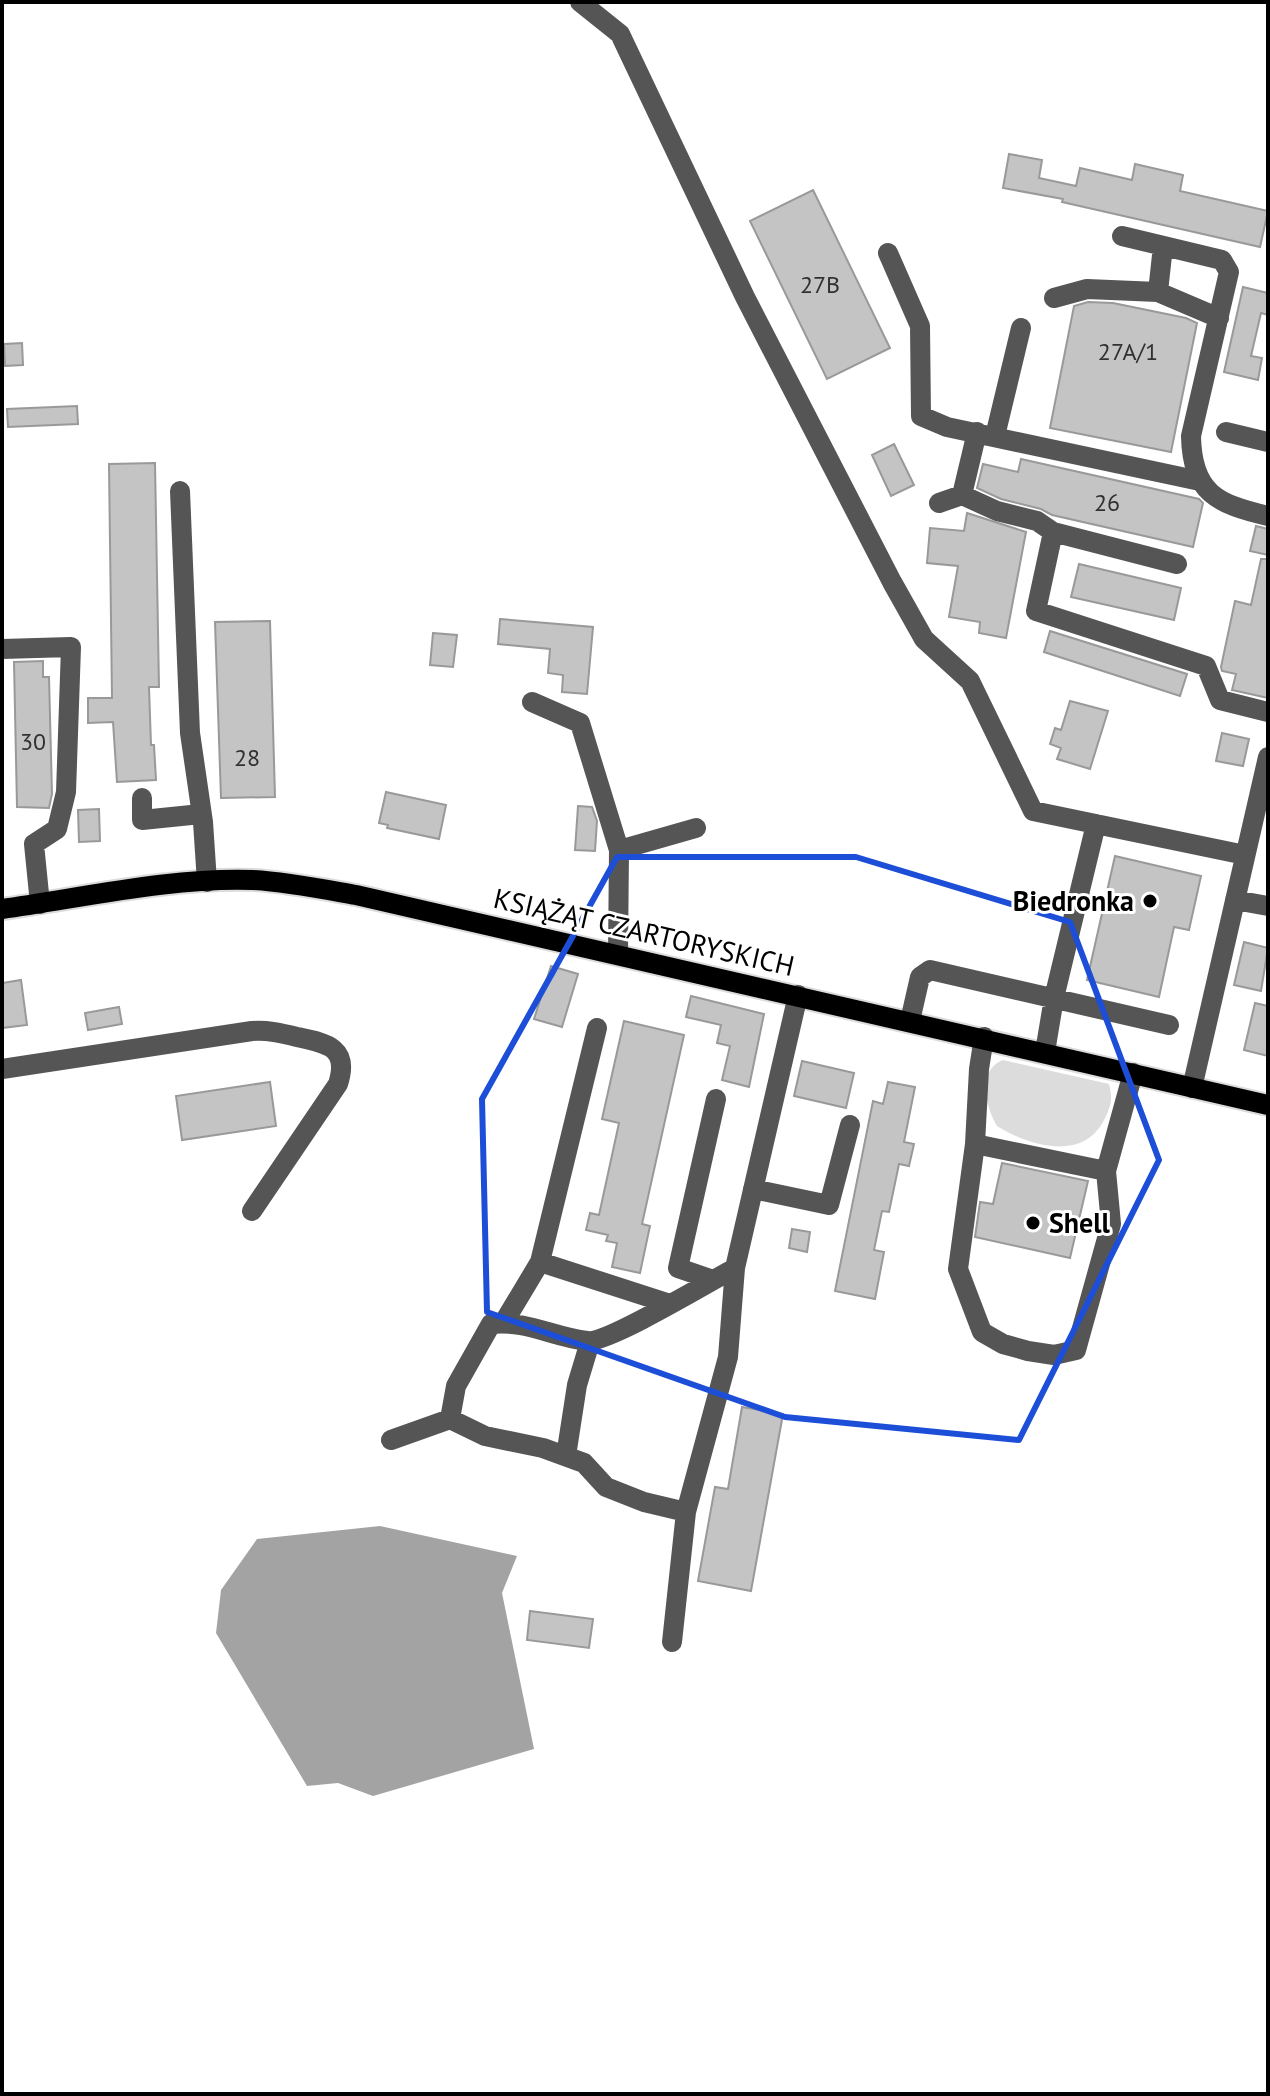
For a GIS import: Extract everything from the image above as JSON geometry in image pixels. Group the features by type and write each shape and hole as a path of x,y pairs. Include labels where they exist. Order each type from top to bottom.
{"main road":[{"name":"KSIĄŻĄT CZARTORYSKICH","path":"2,909 207,882 252,880 317,888 984,1037 1268,1105"}],"street":[{"path":"580,2 620,34 745,297 924,639 970,681 1033,811 1245,855"},
{"path":"1122,236 1222,260 1229,272 1191,436 1191,460 1200,481 1216,499 1268,516"},
{"path":"1158,292 1163,246"},
{"path":"888,253 920,326 921,416 947,427 1200,481"},
{"path":"1054,298 1087,289 1158,292 1219,318"},
{"path":"962,495 1021,328"},
{"path":"1226,432 1268,442"},
{"path":"180,491 190,733 207,882"},
{"path":"939,503 962,495 997,511 1037,521 1053,532 1177,564"},
{"path":"1053,532 1036,611 1206,666 1220,700 1268,712"},
{"path":"2,649 71,647 66,792 57,829 34,844 40,904"},
{"path":"532,702 580,723 619,850 618,954"},
{"path":"1192,1088 1268,757"},
{"path":"142,798 142,820 201,814"},
{"path":"1045,1052 1054,998 1096,824"},
{"path":"619,850 696,828"},
{"path":"1235,900 1268,906"},
{"path":"910,1021 920,977 930,970 1169,1025"},
{"path":"672,1642 686,1512 728,1357 735,1268 798,995"},
{"path":"504,1322 540,1262 597,1028"},
{"path":"2,1069 252,1031 274,1031 327,1044 340,1057 342,1066 338,1084 252,1211"},
{"path":"984,1037 975,1144 958,1269 982,1332 1003,1344 1028,1351 1054,1355 1076,1350 1111,1224 1106,1171 1133,1073"},
{"path":"713,1280 678,1268 716,1099"},
{"path":"753,1189 829,1205 850,1125"},
{"path":"975,1144 1106,1171"},
{"path":"540,1262 670,1304"},
{"path":"450,1419 456,1386 491,1324 510,1321 590,1342 670,1304 735,1268"},
{"path":"566,1456 577,1385 590,1342"},
{"path":"391,1440 450,1419 485,1436 543,1448 584,1463 606,1487 644,1502 686,1512"}],"highlighted area":[{"path":"617,857 856,857 1070,922 1159,1160 1019,1440 785,1417 487,1312 482,1099"}],"shaded area":[{"path":"1003,1060 1109,1084 1111,1102 1104,1120 1095,1133 1069,1146 1039,1144 997,1126 987,1100 986,1081 989,1072"},
{"path":"380,1526 517,1556 502,1593 534,1749 373,1796 338,1783 307,1786 216,1633 221,1590 257,1539"}],"building":[{"path":"1009,154 1042,160 1039,178 1076,186 1080,168 1132,180 1135,164 1183,175 1180,191 1268,211 1260,247 1062,202 1063,199 1003,188"},
{"path":"813,190 890,348 827,379 750,221"},
{"path":"1243,287 1268,293 1268,315 1261,313 1251,356 1262,358 1258,380 1224,372"},
{"path":"1088,302 1113,303 1197,323 1171,452 1050,428 1074,306"},
{"path":"22,343 23,365 5,366 4,344"},
{"path":"77,406 78,424 8,427 7,409"},
{"path":"894,444 914,485 891,496 872,455"},
{"path":"1021,459 1199,499 1203,503 1193,547 1052,515 977,488 983,464 1018,472"},
{"path":"155,463 159,687 149,687 156,780 117,782 113,722 88,723 88,698 112,698 109,464"},
{"path":"967,513 1026,532 1006,638 979,633 980,622 949,617 958,566 927,563 930,528 964,531"},
{"path":"1256,526 1268,529 1268,555 1250,551"},
{"path":"1261,559 1268,559 1268,698 1232,690 1236,674 1222,671 1221,667 1235,601 1251,605"},
{"path":"1079,564 1181,588 1174,620 1071,597"},
{"path":"500,619 593,627 587,694 562,692 563,675 548,673 550,649 498,644"},
{"path":"270,621 275,797 221,798 215,622"},
{"path":"1050,631 1187,674 1180,696 1044,652"},
{"path":"433,633 457,635 453,667 430,665"},
{"path":"43,661 43,677 49,677 52,794 49,808 17,807 14,662"},
{"path":"1070,701 1108,711 1090,769 1057,759 1061,748 1050,744 1055,728 1061,730"},
{"path":"1222,733 1249,739 1243,766 1216,761"},
{"path":"386,792 446,805 439,839 387,828 388,825 379,823"},
{"path":"578,806 592,807 597,821 595,851 575,850"},
{"path":"99,809 100,841 79,842 78,810"},
{"name":"Biedronka","path":"1115,856 1201,876 1189,930 1174,927 1159,997 1087,980"},
{"path":"1244,942 1268,948 1261,991 1234,985"},
{"path":"551,966 578,974 562,1027 534,1019"},
{"path":"21,980 27,1025 2,1028 2,983"},
{"path":"691,996 764,1014 749,1087 722,1080 730,1046 717,1043 721,1025 686,1017"},
{"path":"1255,1003 1268,1006 1268,1056 1244,1050"},
{"path":"119,1007 122,1024 88,1030 85,1013"},
{"path":"624,1021 684,1035 642,1224 650,1226 640,1273 612,1267 617,1243 606,1241 608,1235 586,1230 590,1213 599,1215 619,1123 602,1119"},
{"path":"802,1061 854,1073 846,1108 794,1096"},
{"path":"270,1082 276,1126 182,1140 176,1096"},
{"path":"888,1082 915,1087 904,1142 914,1144 909,1166 899,1164 889,1212 882,1211 874,1250 884,1252 875,1299 835,1291 873,1101 883,1104"},
{"path":"1002,1163 1088,1181 1070,1258 975,1237 980,1202 993,1204"},
{"path":"792,1229 810,1232 807,1252 789,1248"},
{"path":"742,1407 783,1414 751,1591 698,1581 715,1487 728,1489"},
{"path":"530,1611 593,1619 589,1648 527,1640"}],"place":[{"name":"Biedronka","path":"1150,901"},
{"name":"Shell","path":"1033,1223"}]}
